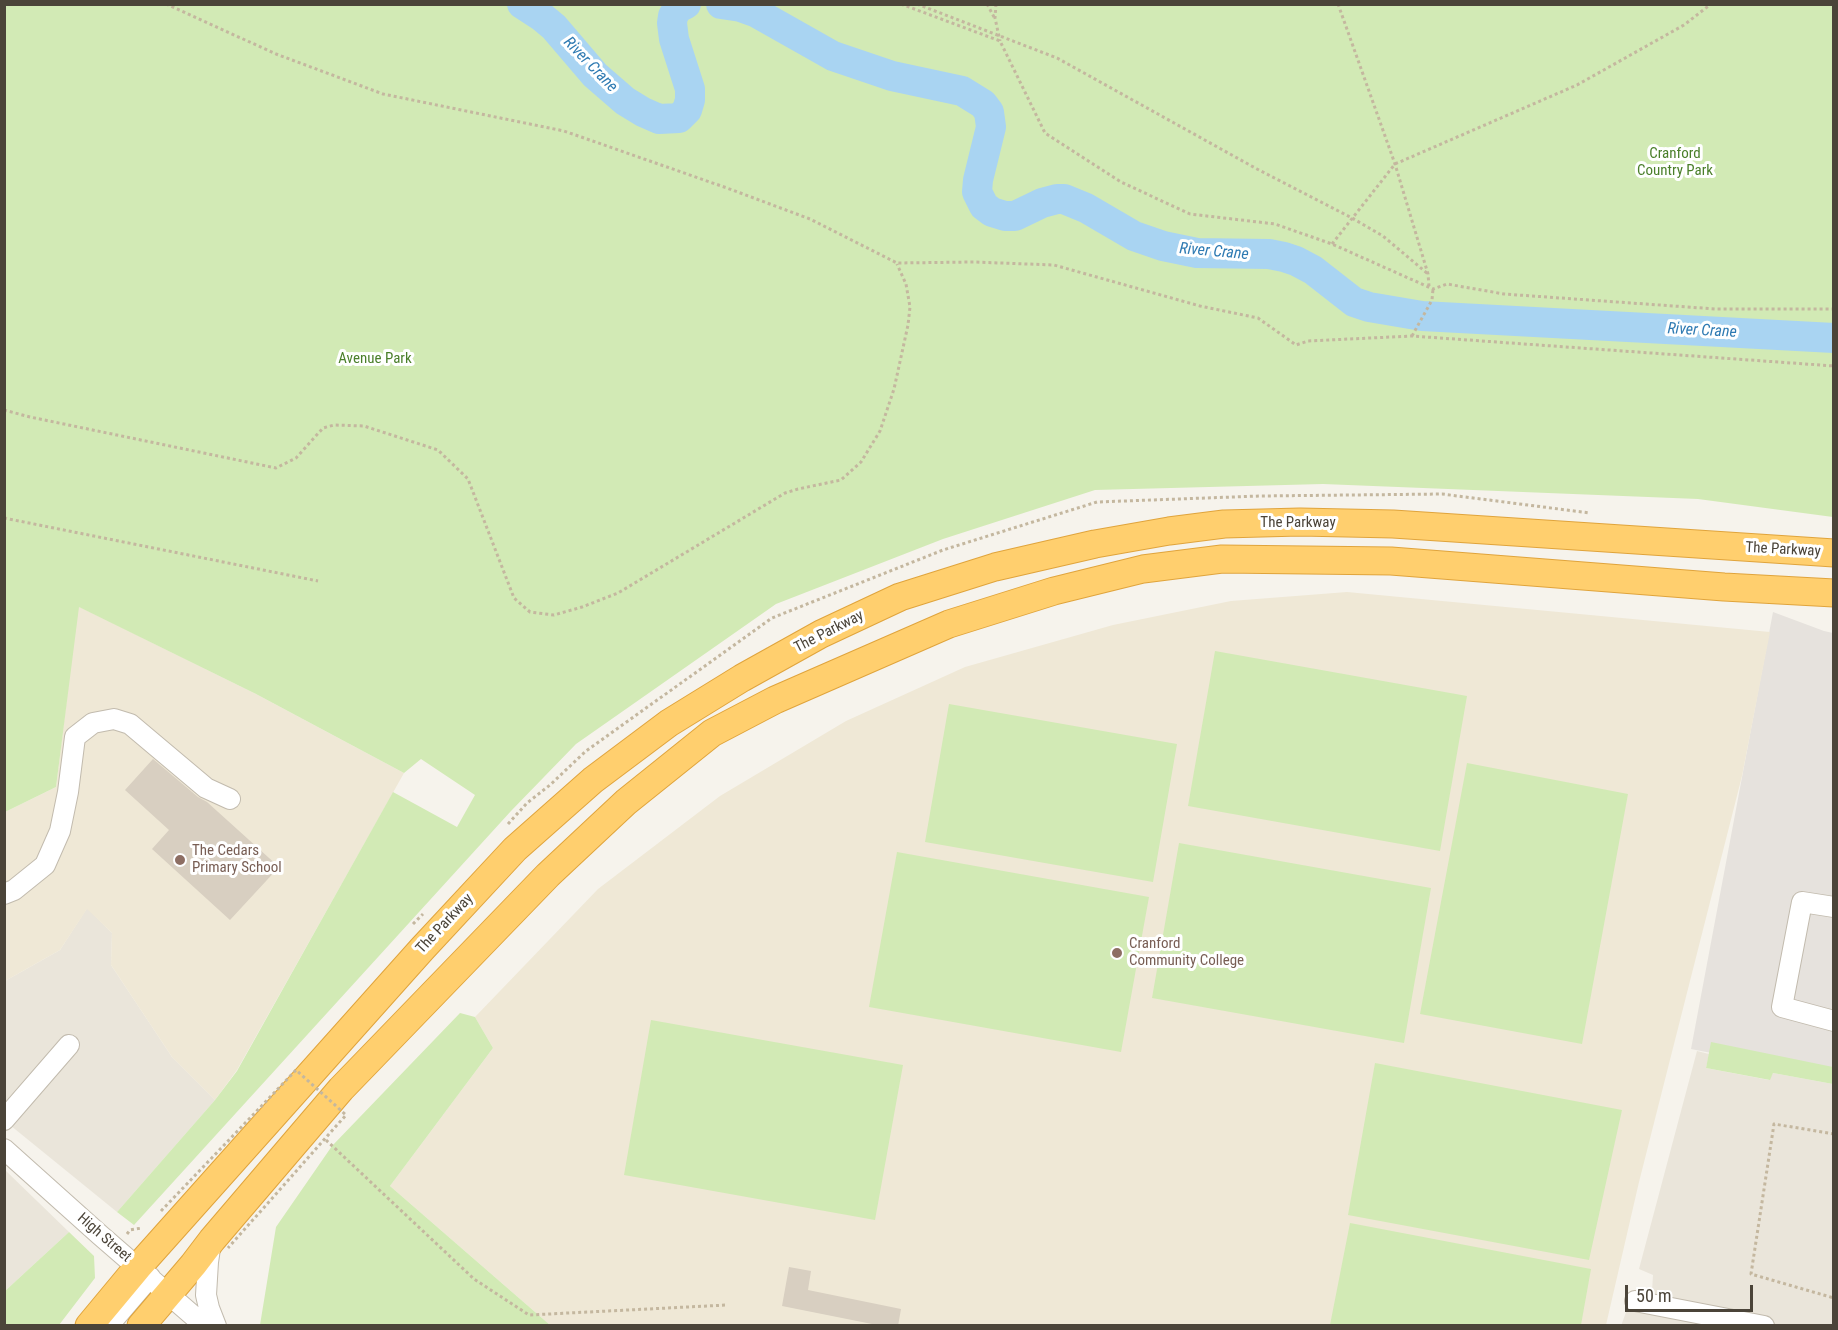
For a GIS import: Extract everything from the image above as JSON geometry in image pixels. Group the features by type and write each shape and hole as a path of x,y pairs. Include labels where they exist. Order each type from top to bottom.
{"highway":[{"name":"The Parkway","path":"141,1326 152,1280 477,889 515,849 593,780 669,723 742,678 821,634 900,597 995,567 1095,544 1224,524 1300,522 1393,524 1833,553"},
{"name":"The Parkway","path":"89,1326 152,1280 220,1244 341,1089 548,875 626,802 712,733 775,700 949,624 1054,591 1132,572 1222,559 1391,561 1724,587 1833,593"}],"street":[{"path":"4,894 14,891 45,865 60,831 75,737 93,723 114,719 130,724 206,788 230,799"},
{"path":"1833,907 1802,902 1782,1007 1833,1020"},
{"path":"4,1120 69,1045"},
{"name":"High Street","path":"4,1149 205,1326"},
{"path":"216,1326 206,1295 208,1262 220,1244"},
{"path":"108,1326 152,1280"},
{"path":"1635,1301 1764,1326"}],"path":[{"path":"166,4 276,54 384,94 564,131 727,188 810,219 897,263 974,262 1053,265 1200,306 1258,318 1296,345 1308,341 1412,336 1833,366"},
{"path":"901,4 1000,41"},
{"path":"917,4 1057,58 1383,236 1428,274"},
{"path":"987,4 995,18 1000,41 1045,133 1121,182 1190,214 1275,224 1332,244 1431,287 1447,284 1504,294 1716,309 1833,309"},
{"path":"995,18 996,4"},
{"path":"1338,4 1395,164 1431,287 1432,300 1412,336"},
{"path":"1332,244 1395,164 1576,85 1684,26 1711,4"},
{"path":"4,410 276,468 296,458 323,428 334,425 364,426 438,450 468,479 514,598 531,612 554,615 618,593 785,494 841,480 861,462 884,421 894,389 908,325 910,307 906,284 897,263"},
{"path":"504,828 527,803 586,751 772,618 943,550 1097,502 1260,496 1442,494 1594,514"},
{"path":"4,519 318,581"},
{"path":"409,929 424,912"},
{"path":"194,1169 162,1204 161,1211 296,1070 346,1115 220,1244"},
{"path":"1833,1134 1774,1124 1752,1274 1833,1298"},
{"path":"325,1139 474,1279 529,1315 728,1305"},
{"path":"125,1235 130,1230 145,1228"}],"shaded area":[{"name":"Cranford Community College","path":"1347,592 1770,632 1742,776 1639,1182 1606,1325 550,1325 390,1186 493,1048 475,1017 598,889 720,796 846,721 965,667 1113,625 1231,601"},
{"name":"The Cedars Primary School","path":"78,606 256,694 404,773 237,1070 215,1100 172,1057 111,965 112,933 87,909 60,950 5,981 5,812 56,787"},
{"path":"1773,612 1833,633 1833,1077 1691,1049"},
{"path":"87,908 112,933 111,965 172,1057 215,1100 117,1212 5,1121 5,981 60,950"},
{"path":"1697,1051 1709,1054 1706,1068 1769,1080 1773,1073 1833,1084 1833,1325 1621,1326 1634,1290 1652,1292 1653,1275 1639,1269"},
{"path":"5,1170 69,1232 5,1291"}],"green space":[{"name":"Avenue Park","path":"5,4 1833,5 1833,517 1698,499 1323,484 1095,490 943,539 776,604 576,744 511,811 134,1225 117,1212 215,1100 237,1071 393,792 457,827 475,795 421,759 404,773 256,694 79,607 56,787 5,812"},
{"path":"1215,651 1467,696 1440,851 1188,806"},
{"path":"949,704 1177,744 1153,882 925,842"},
{"path":"1467,763 1628,794 1582,1044 1420,1014"},
{"path":"1179,843 1431,888 1404,1043 1152,998"},
{"path":"897,852 1149,897 1121,1052 869,1007"},
{"path":"460,1013 475,1017 493,1048 390,1186 550,1325 260,1325 276,1227 332,1146"},
{"path":"651,1020 903,1065 875,1220 624,1175"},
{"path":"1711,1042 1833,1067 1833,1084 1773,1073 1770,1080 1706,1068"},
{"path":"1375,1063 1622,1110 1589,1260 1348,1215"},
{"path":"1350,1223 1591,1269 1581,1325 1330,1325"},
{"path":"69,1232 94,1256 95,1278 59,1325 5,1325 5,1291"}],"building":[{"path":"153,759 207,802 279,867 230,920 152,849 169,830 125,790"},
{"path":"789,1267 811,1271 808,1290 901,1309 898,1326 882,1326 782,1306"}],"waterway":[{"name":"River Crane","path":"522,4 554,27 595,75 625,101 659,119 679,118 687,110 690,100 690,89 674,39 672,23 678,8 686,4"},
{"name":"River Crane","path":"721,4 755,12 833,56 892,76 962,91 983,104 989,112 991,127 977,192 984,206 992,212 1005,216 1015,216 1042,203 1064,199 1086,208 1134,236 1163,246 1197,253 1269,254 1284,257 1313,270 1354,302 1369,307 1422,316 1834,338"}],"place":[{"name":"The Cedars Primary School","path":"180,860"},
{"name":"Cranford Community College","path":"1117,953"}],"park label":[{"name":"Cranford Country Park","path":"1675,162"}]}
